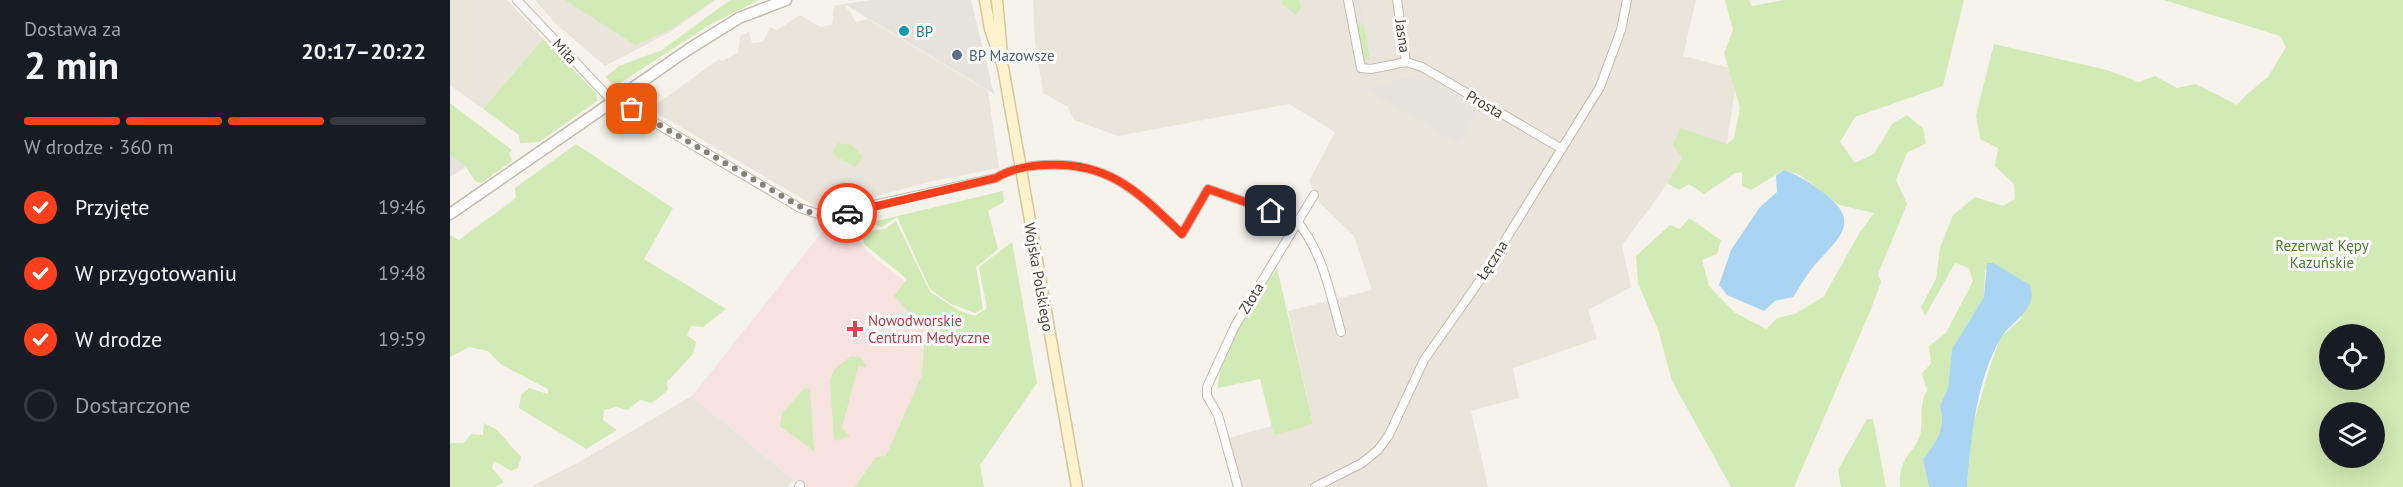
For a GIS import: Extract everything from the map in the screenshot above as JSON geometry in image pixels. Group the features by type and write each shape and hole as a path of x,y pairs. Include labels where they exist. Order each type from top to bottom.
{"main road":[{"name":"Wojska Polskiego","path":"985,0 990,29 1003,67"},
{"name":"Wojska Polskiego","path":"997,0 1003,67 1077,487"}],"street":[{"name":"Miła","path":"517,0 619,100 800,208 824,216 996,178 1007,171 1020,168 1069,163 1101,170 1133,188 1182,234 1208,189 1271,211"},
{"path":"450,214 619,100 690,49 739,18 786,0"},
{"name":"Jasna","path":"1348,0 1361,68 1371,69 1406,62 1397,0"},
{"name":"Łęczna","path":"1315,487 1362,463 1378,450 1389,435 1424,360 1483,276 1600,87 1621,30 1627,0"},
{"name":"Prosta","path":"1406,62 1422,67 1562,149"},
{"name":"Złota","path":"1238,487 1218,415 1207,396 1210,377 1235,326 1314,195"},
{"path":"1297,221 1312,240 1322,263 1341,332"}],"shaded area":[{"path":"450,0 507,0 543,39 483,109 450,85"},
{"path":"535,0 715,0 672,31 605,66 555,23"},
{"name":"BP Mazowsze","path":"870,0 971,0 994,94 844,4"},
{"path":"1033,0 1696,0 1683,56 1738,70 1727,144 1682,158 1661,193 1622,245 1631,287 1588,310 1597,339 1513,368 1519,398 1471,411 1488,487 1242,487 1228,438 1272,426 1313,424 1288,311 1372,290 1354,236 1318,201 1309,181 1335,132 1289,104 1118,136 1074,120 1068,107 1043,93 1035,41"},
{"path":"1352,0 1359,0 1364,24 1356,25"},
{"path":"844,4 856,22 868,19 988,91 999,168 929,182 829,209 813,205 650,109 719,59 722,61 738,53 740,36 749,32 752,43 763,42 770,27 777,30 800,15 820,27 832,25 834,6"},
{"path":"1404,78 1431,79 1479,108 1458,143 1365,89"},
{"path":"450,155 466,167 450,177"},
{"name":"Nowodworskie Centrum Medyczne","path":"851,210 857,236 867,252 1032,381 949,487 803,487 692,396 830,222"},
{"path":"692,396 794,480 787,487 530,487 581,461"}],"green space":[{"path":"565,0 714,0 671,29 635,45"},
{"path":"730,0 759,0 711,24 614,87 606,77 619,66 662,50"},
{"path":"1283,0 1299,0 1301,8 1296,15 1282,4"},
{"path":"1725,0 1749,0 1752,6 1784,0 1964,0 1943,86 1855,117 1840,142 1855,163 1874,154 1892,124 1907,115 1923,128 1926,143 1907,153 1896,180 1907,204 1878,274 1881,282 1871,309 1794,487 1731,487 1672,381 1658,330 1638,283 1636,256 1670,225 1680,229 1689,218 1721,240 1717,254 1702,260 1709,286 1734,312 1766,329 1777,318 1795,314 1824,296 1860,232 1874,213 1839,205 1800,175 1784,170 1751,190 1742,186 1742,172 1735,173 1704,194 1689,184 1679,190 1667,183 1682,158 1673,145 1680,128 1727,144 1734,138 1740,108 1724,53 1733,30"},
{"name":"Rezerwat Kępy Kazuńskie","path":"2164,0 2403,0 2403,487 1967,487 1972,429 1989,369 2001,337 2022,318 1985,269 1984,297 1952,349 1948,388 1940,406 1941,428 1936,441 1923,459 1929,487 1900,487 1902,467 1921,431 1922,405 1927,390 1922,374 1931,363 1929,346 1946,333 1973,281 1969,268 1955,263 1925,316 1921,307 1936,279 1940,248 1953,215 1975,197 2003,206 2015,199 2014,184 1995,166 1998,148 1980,139 1976,115 1994,44 2107,70 2139,82 2155,76 2177,88 2196,84 2237,105 2268,77 2286,47 2280,36"},
{"path":"1364,24 1370,61 1361,56 1356,25"},
{"path":"543,39 596,93 597,101 539,142 520,143 519,135 483,109"},
{"path":"450,103 512,150 509,153 512,161 481,183 475,181 466,167 450,155"},
{"path":"838,143 852,145 862,156 856,167 832,154"},
{"path":"576,144 673,208 644,259 726,309 703,327 691,326 687,335 696,342 693,354 667,382 668,390 652,403 640,400 628,410 616,407 604,410 603,420 617,430 586,449 519,408 521,395 529,388 548,394 548,389 502,365 488,351 469,347 450,357 450,235 459,240 516,198 515,188"},
{"path":"1003,191 1004,202 988,211 998,249 976,267 983,309 975,313 951,304 930,289 897,217 882,227 868,223"},
{"path":"896,221 930,292 962,312 975,316 987,308 979,267 1012,242 1037,383 980,465 984,487 855,487 876,457 886,456 922,375 925,330 894,296 907,279 864,244 862,232 885,229"},
{"path":"1277,268 1313,424 1274,435 1260,379 1218,388 1224,356 1231,340 1248,310"},
{"path":"851,356 862,358 866,367 858,366 842,428 850,436 834,441 830,380 834,370"},
{"path":"805,388 810,389 814,451 780,426 782,413"},
{"path":"1867,419 1873,419 1886,487 1841,487 1838,470"},
{"path":"484,423 497,430 521,457 518,468 511,471 494,461 492,468 504,482 495,487 450,487 450,443 464,443 471,434 483,435"}],"water":[{"path":"1784,170 1800,177 1836,204 1842,213 1843,230 1793,297 1775,301 1764,311 1727,295 1719,285 1731,250 1760,207 1777,192 1776,176"},
{"path":"1987,263 1993,263 2030,285 2032,294 2030,302 2023,314 2001,338 1986,372 1976,410 1967,487 1929,487 1923,459 1936,441 1941,428 1940,406 1948,388 1952,349 1984,297"}],"way so far":[{"path":"632,109 813,214 835,216 847,213"}],"place":[{"name":"BP","path":"904,31"},
{"name":"BP Mazowsze","path":"957,55"},
{"name":"Nowodworskie Centrum Medyczne","path":"855,329"}],"route":[{"path":"847,213 996,178 1007,171 1069,163 1101,170 1133,188 1182,234 1208,189 1271,211"}]}
